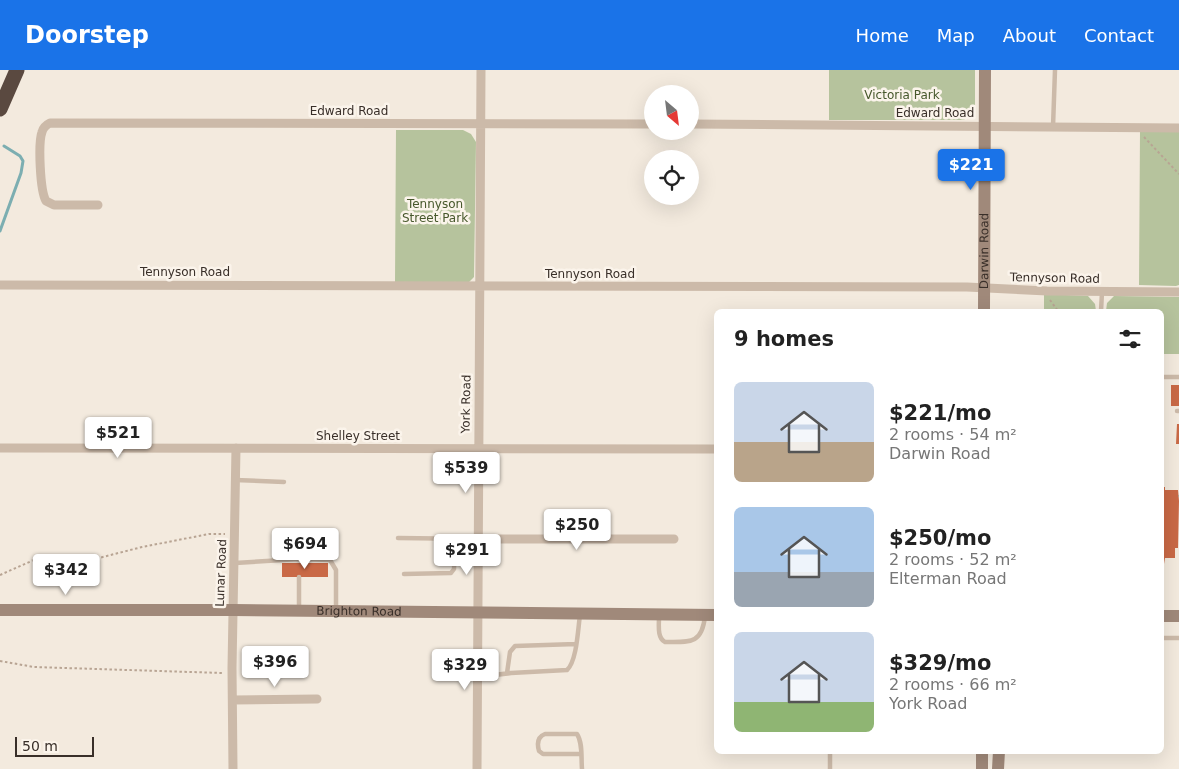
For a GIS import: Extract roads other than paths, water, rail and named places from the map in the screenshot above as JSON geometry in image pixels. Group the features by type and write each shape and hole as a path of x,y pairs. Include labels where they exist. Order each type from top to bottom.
{"highway":[{"path":"0,109 17,70"}],"main road":[{"name":"Darwin Road","path":"984,309 985,70"},
{"name":"Brighton Road","path":"0,610 233,610 710,615"},
{"path":"1164,616 1179,616"},
{"path":"982,754 982,769"},
{"path":"998,754 998,769"}],"street":[{"name":"York Road","path":"477,769 481,70"},
{"name":"Edward Road","path":"98,205 54,205 46,201 42,190 40,160 41,136 45,126 50,123 644,124"},
{"name":"Edward Road","path":"699,124 1179,128"},
{"name":"Tennyson Road","path":"0,285 967,287 1102,292 1179,292"},
{"name":"Shelley Street","path":"0,448 714,449"},
{"name":"Lunar Road","path":"234,769 232,674 236,448"},
{"path":"479,539 674,539"},
{"path":"232,700 317,699"}],"lane":[{"path":"1053,127 1054,70"},
{"path":"1101,309 1102,292"},
{"path":"1164,377 1179,377"},
{"path":"235,480 284,482"},
{"path":"398,538 479,539"},
{"path":"404,574 451,573 454,569 455,539"},
{"path":"235,563 327,559 334,564 336,570 336,612"},
{"path":"299,577 300,611"},
{"path":"477,677 507,673 568,670 572,665 580,614"},
{"path":"659,614 660,636 665,642 691,642 696,639 710,615"},
{"path":"1164,638 1179,638"},
{"path":"507,673 510,652 515,646 576,644"},
{"path":"581,754 543,754 539,751 538,741 540,736 545,734 576,734 579,737 581,754 582,769"},
{"path":"830,754 830,769"}],"waterway":[{"path":"0,231 21,173 23,161 20,156 4,146"}],"park label":[{"name":"Victoria Park","path":"902,95"},
{"name":"Tennyson Street Park","path":"435,211"}]}
